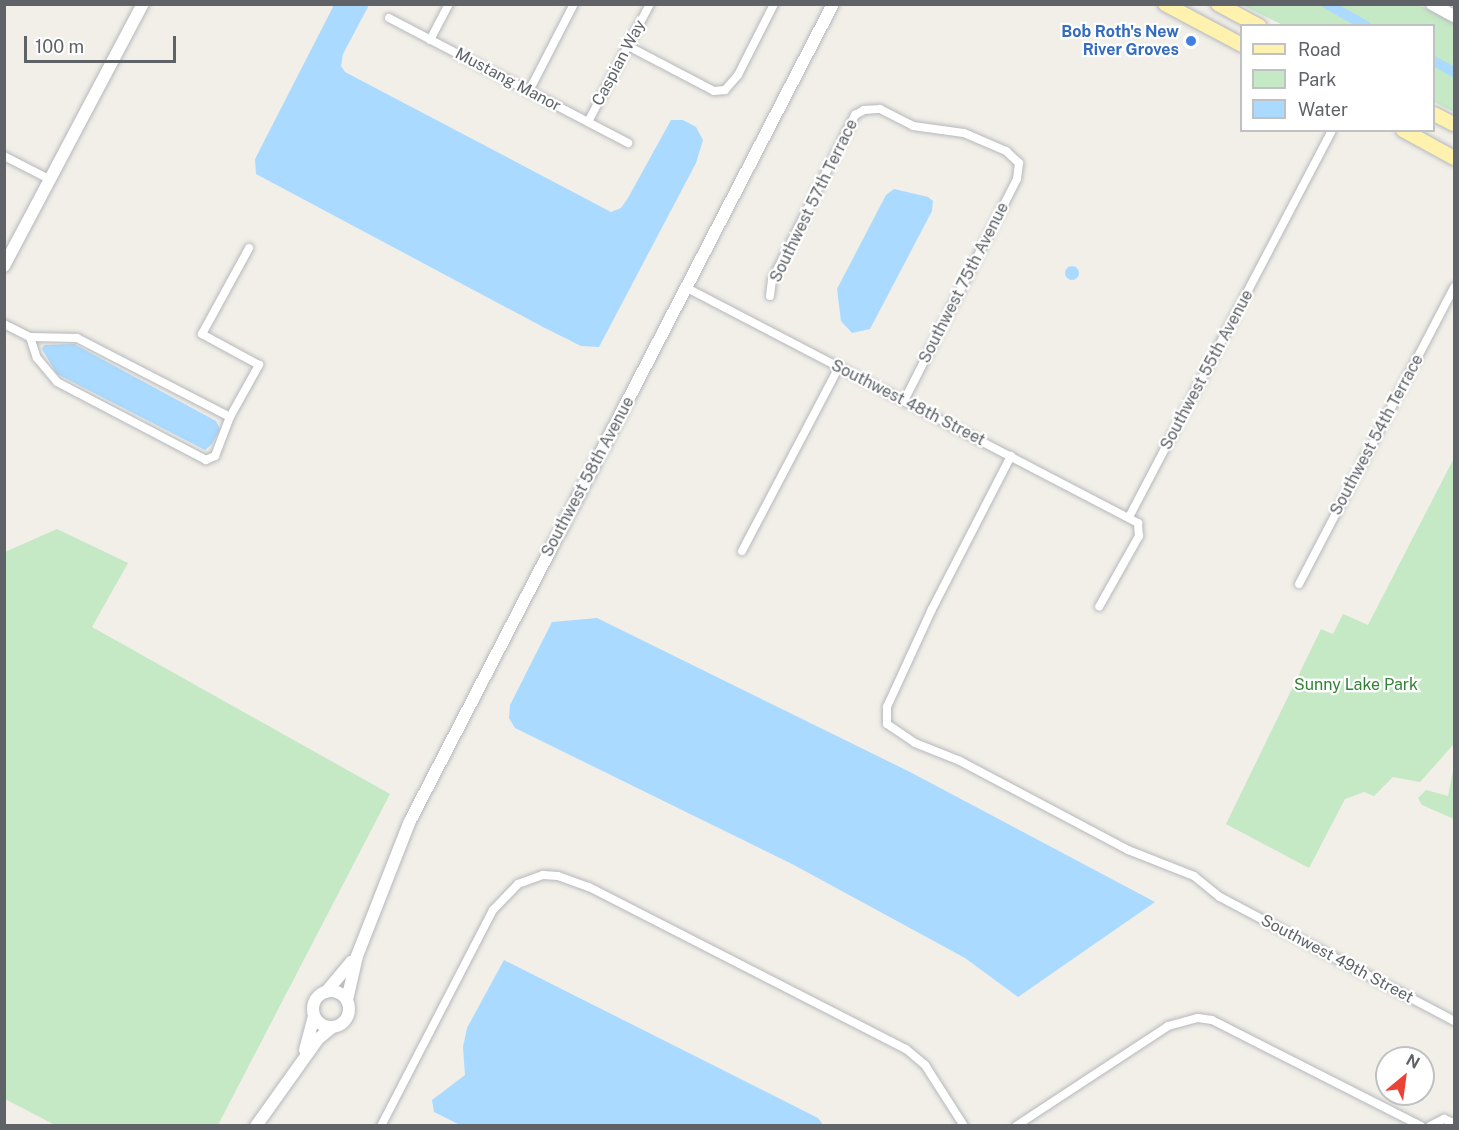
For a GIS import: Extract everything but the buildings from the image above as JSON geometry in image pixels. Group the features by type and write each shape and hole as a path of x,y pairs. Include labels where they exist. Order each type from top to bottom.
{"main road":[{"path":"1205,4 1223,7 1255,24"},
{"path":"1172,6 1240,44"},
{"path":"1435,114 1455,124"},
{"path":"1407,132 1455,158"}],"street":[{"path":"4,266 143,4"},
{"path":"430,40 448,4"},
{"path":"529,91 574,4"},
{"name":"Caspian Way","path":"588,122 650,4"},
{"path":"628,46 714,91 725,90 738,75 774,4"},
{"name":"Southwest 58th Avenue","path":"347,1000 357,956 410,821 833,4"},
{"path":"1432,4 1455,16"},
{"name":"Mustang Manor","path":"389,18 628,143"},
{"name":"Southwest 57th Terrace","path":"770,296 772,279 855,115 864,110 880,109 913,126 964,133 1006,151 1018,163"},
{"name":"Southwest 55th Avenue","path":"1129,517 1331,132"},
{"path":"4,156 49,179"},
{"name":"Southwest 75th Avenue","path":"904,401 1017,179 1018,163"},
{"path":"30,337 37,358 57,382 206,460 215,456 230,417 259,365 202,334 249,248"},
{"name":"Southwest 54th Terrace","path":"1299,584 1455,287"},
{"name":"Southwest 48th Street","path":"687,288 1129,517"},
{"path":"4,324 30,337 77,338 230,417"},
{"path":"742,551 839,367"},
{"name":"Southwest 49th Street","path":"1011,456 932,609 887,707 887,724 915,743 960,761 1128,850 1194,876 1220,897 1455,1021"},
{"path":"1100,608 1139,536 1138,523 1129,517"},
{"path":"381,1125 493,910 518,884 543,876 558,876 589,887 906,1049 925,1065 964,1125"},
{"name":"Southwest 58th Avenue","path":"326,992 357,956"},
{"path":"256,1125 301,1062 331,1028 347,1018 347,1000 334,991 326,992 313,1004 314,1017 301,1062"},
{"path":"314,1017 331,1028"},
{"path":"1017,1125 1168,1026 1198,1018 1212,1020 1421,1125"},
{"path":"1430,1125 1444,1119 1455,1124"}],"green space":[{"path":"1242,5 1419,5 1454,22 1454,112 1435,102 1435,24 1281,24"},
{"name":"Sunny Lake Park","path":"1454,458 1454,744 1420,782 1393,777 1374,796 1364,792 1345,799 1309,868 1226,824 1321,629 1333,634 1343,614 1368,625"},
{"path":"57,529 128,563 92,627 390,794 218,1125 55,1125 5,1099 5,552"},
{"path":"1454,766 1454,819 1422,805 1418,798 1426,790 1448,796"}],"water":[{"path":"334,5 369,5 343,54 341,66 345,72 611,212 621,208 628,198 671,120 683,120 696,127 703,140 696,163 599,347 581,346 543,327 256,174 255,159"},
{"path":"894,189 928,197 933,201 932,211 870,329 852,333 841,321 837,289 886,195"},
{"path":"1072,266 1077,268 1079,273 1077,278 1072,280 1067,278 1065,273 1067,268"},
{"path":"74,344 216,421 220,429 212,444 205,450 57,374 42,349 44,345"},
{"path":"597,618 910,772 1155,902 1018,997 965,958 794,865 515,728 509,718 510,705 552,622"},
{"path":"504,960 818,1118 823,1125 460,1125 434,1112 432,1100 465,1075 463,1047 467,1028"}],"waterway":[{"path":"1327,4 1362,24"},
{"path":"1435,62 1454,72"}],"place":[{"name":"Bob Roth's New River Groves","path":"1191,41"}]}
